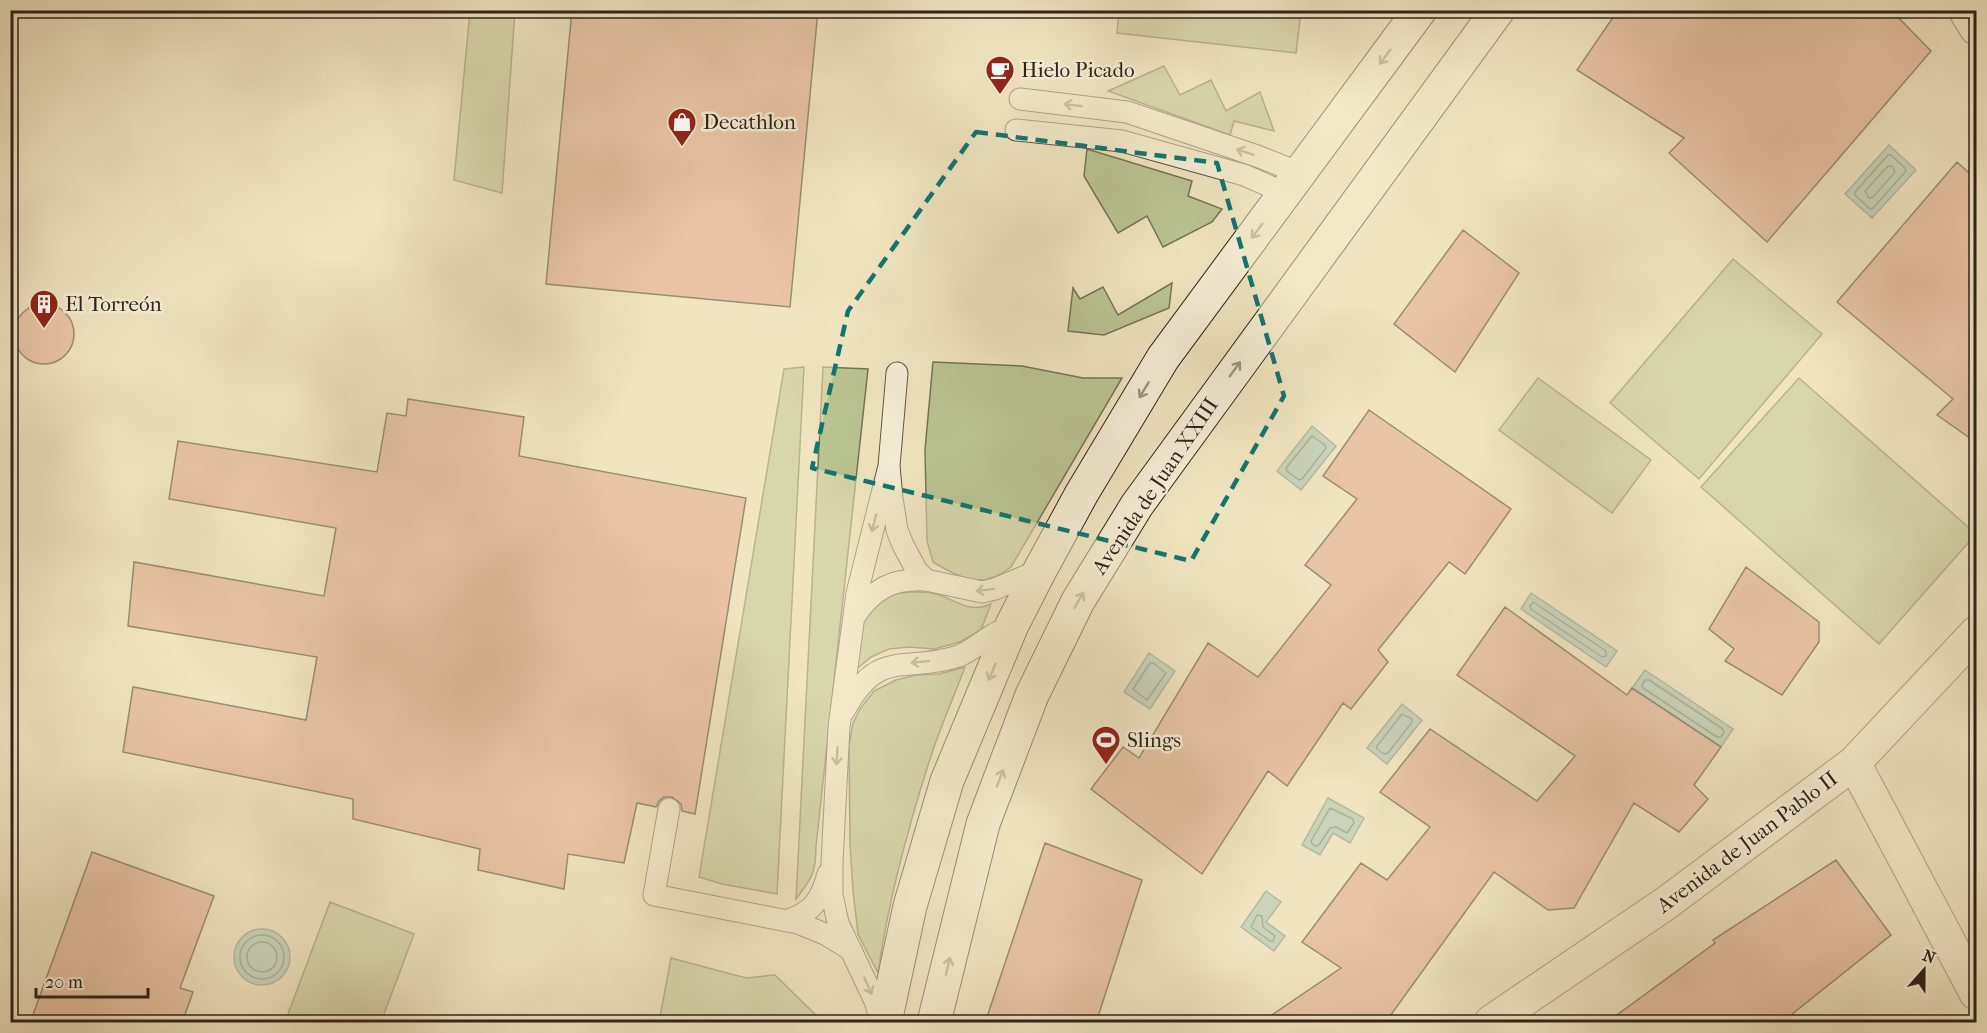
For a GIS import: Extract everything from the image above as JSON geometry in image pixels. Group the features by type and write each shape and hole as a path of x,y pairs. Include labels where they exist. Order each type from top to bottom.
{"main road":[{"path":"883,1023 910,906 947,781 1012,625 1040,570 1082,493 1163,358 1420,10"},
{"name":"Avenida de Juan XXIII","path":"934,1023 983,825 1032,695 1078,601 1137,505 1498,10"},
{"path":"1965,10 1977,28"},
{"name":"Avenida de Juan Pablo II","path":"1491,1023 1665,904 1854,763 1977,633"},
{"path":"1854,763 1977,993"}],"lane":[{"path":"1020,99 1127,112 1257,156 1292,183"},
{"path":"1016,130 1122,141 1244,175 1292,183"},
{"path":"883,1023 848,948 835,910 832,895 832,862 840,718 862,565 889,466 897,373"},
{"path":"889,466 897,530 909,560 926,580"},
{"path":"854,618 867,599 893,582 908,579 926,580 982,592 995,589 1040,570"},
{"path":"840,718 854,692 871,674 893,665 961,655 1012,625"},
{"path":"669,809 654,895 786,921 825,934 848,948"},
{"path":"786,921 801,916 817,902 832,862"}],"highlighted area":[{"path":"976,132 1217,163 1284,396 1191,561 812,468 848,311"}],"green space":[{"path":"470,11 515,11 502,193 454,180"},
{"path":"1119,11 1301,11 1296,53 1117,33"},
{"path":"1164,66 1180,95 1211,80 1226,111 1260,92 1274,131 1234,121 1230,135 1108,91"},
{"path":"1087,149 1192,181 1188,196 1222,209 1212,222 1163,247 1147,216 1118,233 1084,176"},
{"path":"1733,259 1822,334 1699,479 1610,403"},
{"path":"1172,283 1169,308 1104,335 1068,331 1073,288 1080,299 1103,287 1118,315"},
{"path":"933,362 1022,366 1083,378 1122,378 1011,567 991,578 972,580 943,568 933,562 927,541 925,450"},
{"path":"804,367 777,894 722,884 699,877 784,369"},
{"path":"823,367 868,369 815,863 809,880 796,899"},
{"path":"1538,378 1651,460 1612,513 1499,430"},
{"path":"1799,378 1976,534 1879,644 1701,487"},
{"path":"912,592 933,593 969,607 976,608 991,604 981,630 960,642 934,649 909,647 889,649 871,657 852,673 859,635 870,608 883,597"},
{"path":"965,667 933,750 913,814 893,893 878,973 858,934 853,891 849,745 853,723 860,709 874,691 896,680 916,675 939,674"},
{"path":"330,902 414,934 381,1022 285,1022"},
{"path":"671,958 746,978 775,975 823,1022 659,1022"}],"water":[{"path":"1889,145 1916,170 1872,218 1845,194"},
{"path":"1312,426 1336,446 1301,490 1277,471"},
{"path":"1531,593 1617,651 1606,667 1521,609"},
{"path":"1149,653 1175,671 1150,709 1124,692"},
{"path":"1645,670 1733,729 1721,747 1632,688"},
{"path":"1402,704 1422,720 1387,764 1367,748"},
{"path":"1328,798 1364,818 1350,843 1333,833 1320,855 1302,845"},
{"path":"1266,891 1281,902 1266,922 1285,936 1274,951 1241,927"},
{"path":"256,929 268,929 278,933 286,941 290,957 286,973 278,981 268,985 256,985 246,981 238,973 234,963 234,951 238,941 246,933"}],"building":[{"name":"Decathlon","path":"572,10 818,10 790,307 546,284"},
{"path":"1618,10 1891,10 1931,51 1767,242 1669,153 1684,138 1577,70"},
{"path":"1957,162 1977,180 1977,443 1937,415 1953,399 1837,302"},
{"path":"1463,230 1519,273 1455,372 1394,324"},
{"name":"El Torreón","path":"38,304 50,304 66,312 72,322 74,334 72,346 66,356 50,364 38,364 22,356 14,340 14,328 22,312"},
{"path":"408,399 524,417 519,456 746,498 695,814 682,811 681,804 672,797 664,797 656,807 637,803 624,863 568,854 564,889 478,870 480,849 353,819 353,799 123,752 133,687 306,720 317,657 128,626 134,562 324,596 336,528 169,499 178,441 377,472 387,413 406,416"},
{"path":"1369,410 1511,509 1465,574 1449,562 1378,650 1388,662 1351,709 1343,703 1287,786 1268,771 1202,874 1091,789 1123,747 1139,758 1208,643 1258,677 1331,585 1305,565 1357,499 1323,476"},
{"path":"1746,567 1819,622 1819,642 1782,695 1725,661 1734,649 1709,629"},
{"path":"1505,607 1627,695 1632,688 1721,747 1694,785 1708,799 1679,832 1634,803 1574,908 1548,910 1494,872 1385,1023 1260,1023 1341,968 1302,942 1361,863 1387,880 1430,827 1380,792 1430,729 1537,801 1575,756 1457,675"},
{"path":"1045,843 1142,880 1096,1023 985,1023"},
{"path":"92,852 214,896 180,988 193,992 182,1023 30,1023"},
{"path":"1836,860 1891,935 1781,1023 1606,1023 1715,943 1713,940"}],"place":[{"name":"Hielo Picado","path":"1000,96"},
{"name":"Decathlon","path":"682,148"},
{"name":"El Torreón","path":"44,330"},
{"name":"Slings","path":"1106,766"}]}
